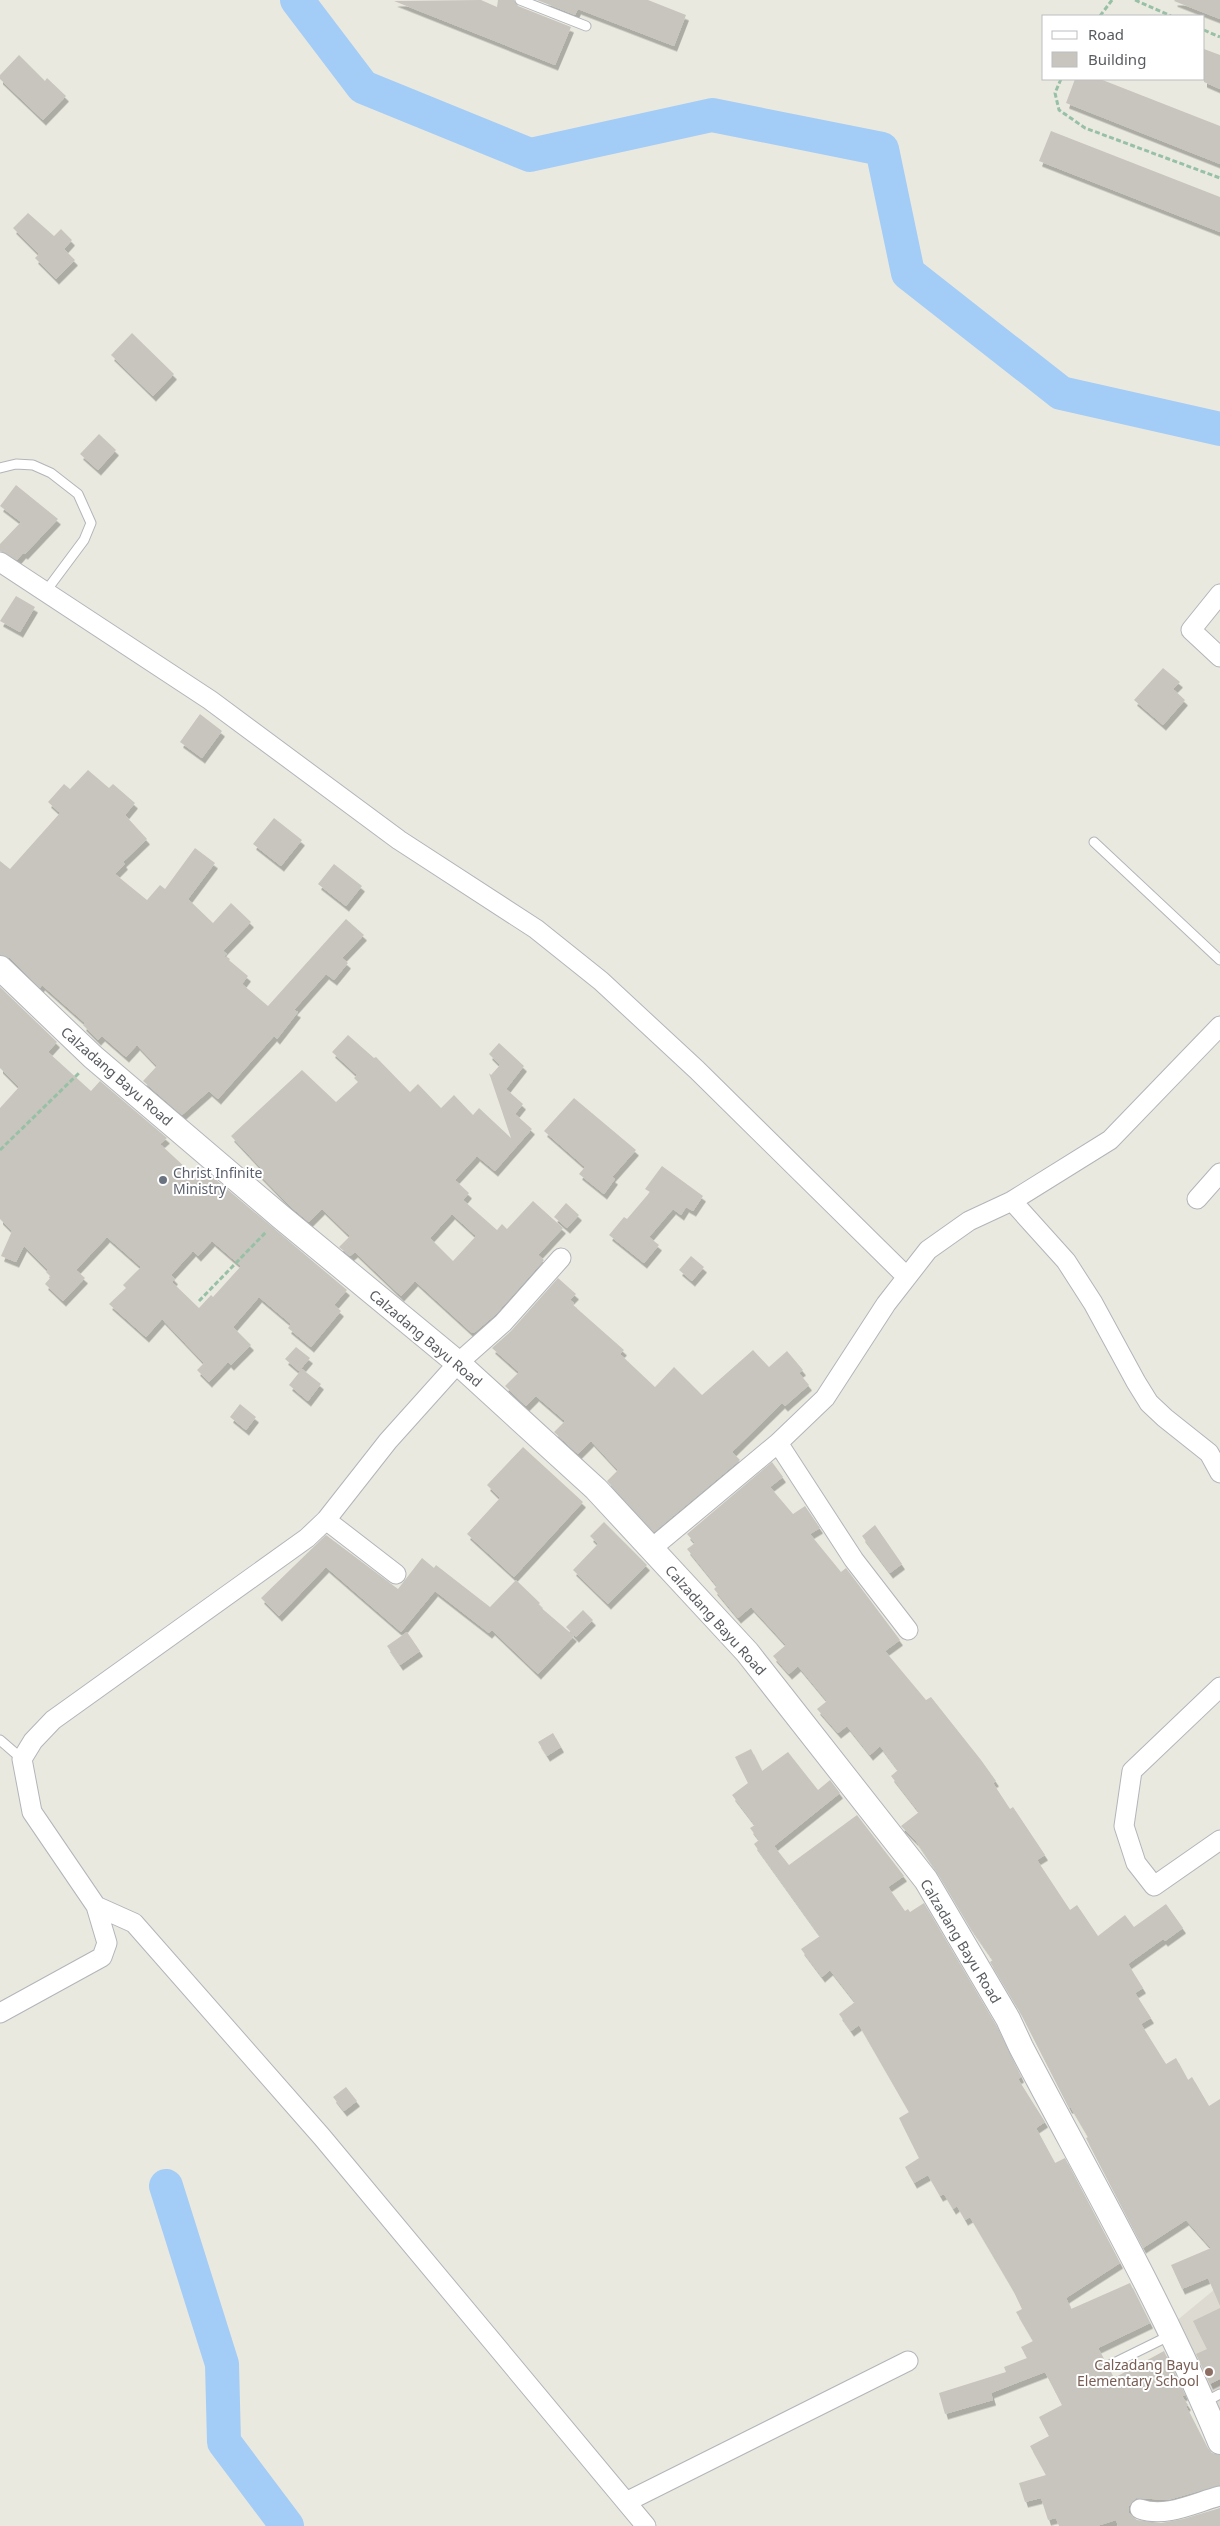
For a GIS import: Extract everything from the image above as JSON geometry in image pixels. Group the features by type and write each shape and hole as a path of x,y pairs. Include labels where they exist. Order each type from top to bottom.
{"street":[{"path":"0,562 210,700 399,840 544,935 601,981 697,1070 907,1277"},
{"path":"1220,594 1191,630 1220,657"},
{"name":"Calzadang Bayu Road","path":"0,968 93,1057 280,1217 458,1362 596,1489 748,1652 926,1880 1008,2019 1171,2335 1212,2399 1220,2442"},
{"path":"650,1549 778,1443 825,1398 886,1304 928,1250 953,1230 991,1209 1012,1201 1110,1140 1220,1026"},
{"path":"1197,1199 1220,1173"},
{"path":"1012,1201 1066,1262 1093,1303 1136,1382 1150,1402 1165,1418 1209,1453 1220,1472"},
{"path":"0,2013 102,1957 106,1944 96,1906 32,1812 22,1760 33,1741 53,1720 307,1538 326,1520 388,1441 458,1362 503,1323 561,1258"},
{"path":"778,1443 854,1560 908,1630"},
{"path":"326,1520 396,1574"},
{"path":"1220,1687 1132,1771 1124,1826 1136,1862 1154,1886 1220,1840"},
{"path":"96,1906 134,1923 322,2137 646,2526"},
{"path":"626,2502 908,2361"},
{"path":"1140,2509 1153,2514 1165,2513 1220,2496"}],"lane":[{"path":"520,0 586,26"},
{"path":"0,468 16,464 33,465 51,473 78,494 91,523 84,540 46,591"},
{"path":"1094,842 1220,960"},
{"path":"0,1740 22,1760"},
{"path":"1108,2366 1171,2335"}],"path":[{"path":"1101,15 1112,0"},
{"path":"1134,0 1169,15"},
{"path":"1205,30 1220,37"},
{"path":"1062,80 1055,93 1059,110 1085,128 1220,178"},
{"path":"0,1150 48,1106 93,1057"},
{"path":"199,1301 280,1217"}],"shaded area":[{"name":"Calzadang Bayu Elementary School","path":"1220,2285 1220,2423 1175,2322"}],"building":[{"path":"481,0 497,7 498,0 514,0 518,6 571,27 555,65 394,1"},
{"path":"537,0 648,0 686,15 674,46 578,9 575,15"},
{"path":"1220,0 1220,19 1174,1"},
{"path":"1205,49 1220,55 1220,89 1204,82"},
{"path":"19,55 45,81 47,78 66,96 43,120 0,79 0,75"},
{"path":"1075,80 1103,80 1220,126 1220,164 1066,103"},
{"path":"1051,131 1220,197 1220,232 1039,161"},
{"path":"28,213 54,236 61,229 72,240 64,249 75,260 56,279 35,258 39,254 13,228"},
{"path":"132,333 174,374 153,396 111,355"},
{"path":"99,434 116,450 98,470 80,454"},
{"path":"16,485 58,519 17,560 0,551 0,544 21,522 0,506"},
{"path":"16,596 35,607 20,632 0,621"},
{"path":"1163,668 1180,682 1173,689 1185,700 1163,725 1134,700"},
{"path":"200,714 222,731 202,758 180,742"},
{"path":"88,770 109,788 113,784 135,803 125,815 147,839 123,862 125,864 115,874 147,900 160,885 165,889 195,848 215,863 188,899 213,923 231,903 251,922 223,951 227,954 224,956 248,976 242,984 268,1006 346,919 364,935 342,958 348,963 334,980 326,974 294,1010 298,1012 277,1039 274,1036 218,1099 209,1091 182,1115 143,1081 157,1066 137,1045 126,1057 102,1036 98,1040 83,1025 85,1023 42,985 40,988 10,958 0,955 0,861 10,869 60,813 48,802 64,784 70,789"},
{"path":"274,818 302,840 281,866 253,844"},
{"path":"334,864 362,886 346,906 318,884"},
{"path":"0,987 57,1042 48,1052 91,1091 100,1081 167,1138 160,1144 200,1181 208,1173 347,1290 334,1305 341,1311 311,1347 288,1328 291,1324 259,1297 233,1327 251,1345 231,1365 228,1362 209,1382 197,1370 204,1363 162,1319 146,1337 109,1304 126,1288 123,1285 141,1267 107,1237 76,1270 85,1278 63,1301 45,1284 51,1277 46,1272 48,1270 24,1246 16,1262 1,1256 12,1231 0,1219 0,1108 19,1087 0,1068","holes":["212,1241 241,1266 213,1297 211,1295 199,1308 172,1282 175,1279 171,1275 193,1251 198,1256"]},
{"path":"348,1035 374,1058 376,1057 410,1092 418,1084 441,1108 454,1095 473,1115 479,1108 511,1138 489,1073 491,1075 500,1065 489,1054 499,1043 524,1066 506,1089 523,1104 515,1114 532,1129 495,1171 477,1156 455,1180 469,1193 463,1200 497,1230 502,1224 507,1229 533,1201 563,1228 538,1255 544,1260 495,1315 475,1332 472,1333 415,1281 401,1296 355,1252 350,1256 339,1247 350,1236 322,1209 309,1222 291,1207 259,1174 263,1170 231,1136 302,1070 336,1102 358,1082 354,1078 357,1075 332,1052","holes":["452,1214 476,1236 453,1261 430,1238"]},
{"path":"574,1098 636,1150 612,1177 615,1179 604,1194 579,1174 585,1167 544,1131"},
{"path":"662,1166 703,1196 693,1211 686,1207 681,1215 673,1209 649,1237 659,1245 644,1263 609,1235 624,1217 627,1219 650,1192 645,1189"},
{"path":"566,1203 579,1215 567,1228 554,1217"},
{"path":"691,1256 704,1267 692,1281 679,1270"},
{"path":"558,1278 576,1294 570,1300 574,1303 573,1305 624,1350 620,1354 655,1387 674,1367 702,1395 753,1350 769,1367 787,1351 803,1370 799,1373 809,1385 785,1406 782,1403 732,1452 740,1460 654,1532 607,1481 618,1470 591,1441 578,1454 554,1432 565,1421 536,1396 526,1406 505,1386 519,1372 492,1348 511,1331"},
{"path":"296,1347 310,1358 299,1371 285,1359"},
{"path":"302,1369 321,1384 308,1401 289,1385"},
{"path":"240,1404 256,1417 246,1430 230,1417"},
{"path":"523,1447 583,1502 514,1577 467,1534 500,1498 487,1485"},
{"path":"772,1462 783,1477 770,1487 793,1514 805,1506 820,1528 810,1534 841,1572 846,1568 900,1640 885,1651 926,1700 931,1697 996,1781 993,1783 1010,1809 1013,1807 1045,1855 1037,1860 1070,1910 1077,1905 1098,1936 1125,1915 1134,1927 1166,1904 1183,1928 1165,1941 1163,1939 1128,1964 1143,1988 1135,1993 1151,2018 1141,2024 1166,2064 1176,2058 1188,2080 1192,2077 1209,2106 1220,2099 1220,2306 1208,2278 1182,2289 1171,2265 1211,2248 1186,2220 1143,2248 1086,2138 1088,2137 1071,2108 1069,2108 1020,2012 990,1962 993,1960 916,1841 901,1826 919,1812 891,1776 898,1770 880,1746 870,1755 847,1726 838,1733 817,1709 827,1701 798,1666 789,1674 773,1656 786,1645 751,1607 738,1618 714,1589 717,1586 687,1549 695,1543 687,1534"},
{"path":"604,1522 647,1565 608,1604 573,1570 598,1544 590,1536"},
{"path":"875,1525 902,1564 890,1573 862,1536"},
{"path":"326,1535 398,1589 422,1558 434,1568 436,1565 490,1607 516,1580 540,1603 538,1605 574,1636 538,1674 492,1630 489,1633 435,1591 401,1632 326,1567 279,1616 261,1598"},
{"path":"583,1610 593,1620 576,1637 566,1627"},
{"path":"407,1632 420,1651 400,1665 387,1646"},
{"path":"553,1733 561,1747 547,1756 538,1742"},
{"path":"751,1749 762,1771 788,1752 818,1790 830,1780 840,1793 774,1846 789,1865 857,1815 904,1876 888,1887 905,1911 908,1909 910,1912 924,1903 996,2025 1021,2077 1018,2079 1045,2122 1036,2128 1055,2163 1065,2158 1120,2263 1066,2298 1071,2309 1130,2283 1150,2323 1098,2348 1105,2361 1102,2365 1103,2369 1111,2372 1114,2378 1164,2351 1185,2395 1182,2396 1188,2405 1186,2406 1207,2447 1212,2453 1220,2455 1220,2485 1168,2500 1136,2498 1129,2506 1129,2513 1137,2520 1161,2523 1183,2519 1220,2508 1220,2526 1118,2526 1116,2520 1097,2526 1059,2526 1056,2518 1048,2520 1041,2498 1025,2502 1019,2483 1046,2475 1030,2446 1049,2436 1039,2417 1062,2405 1045,2372 991,2393 993,2400 945,2414 939,2393 1006,2372 1004,2367 1027,2358 1021,2347 1033,2341 1016,2312 1022,2309 1013,2290 970,2217 965,2220 957,2206 953,2209 944,2194 940,2196 928,2175 914,2183 905,2167 919,2158 899,2118 909,2112 859,2025 851,2031 839,2014 855,2002 830,1970 822,1977 801,1949 820,1936 754,1844 759,1840 750,1828 755,1825 732,1795 748,1783 735,1757"},
{"path":"346,2087 357,2101 344,2111 333,2097"},
{"path":"1220,2308 1220,2379 1210,2384 1196,2354 1207,2349 1193,2321"}],"waterway":[{"path":"297,0 363,87 530,155 712,115 882,149 908,273 1061,393 1220,429"},
{"path":"166,2186 222,2364 224,2442 287,2526"}],"place":[{"name":"Christ Infinite Ministry","path":"163,1180"},
{"name":"Calzadang Bayu Elementary School","path":"1209,2372"}]}
